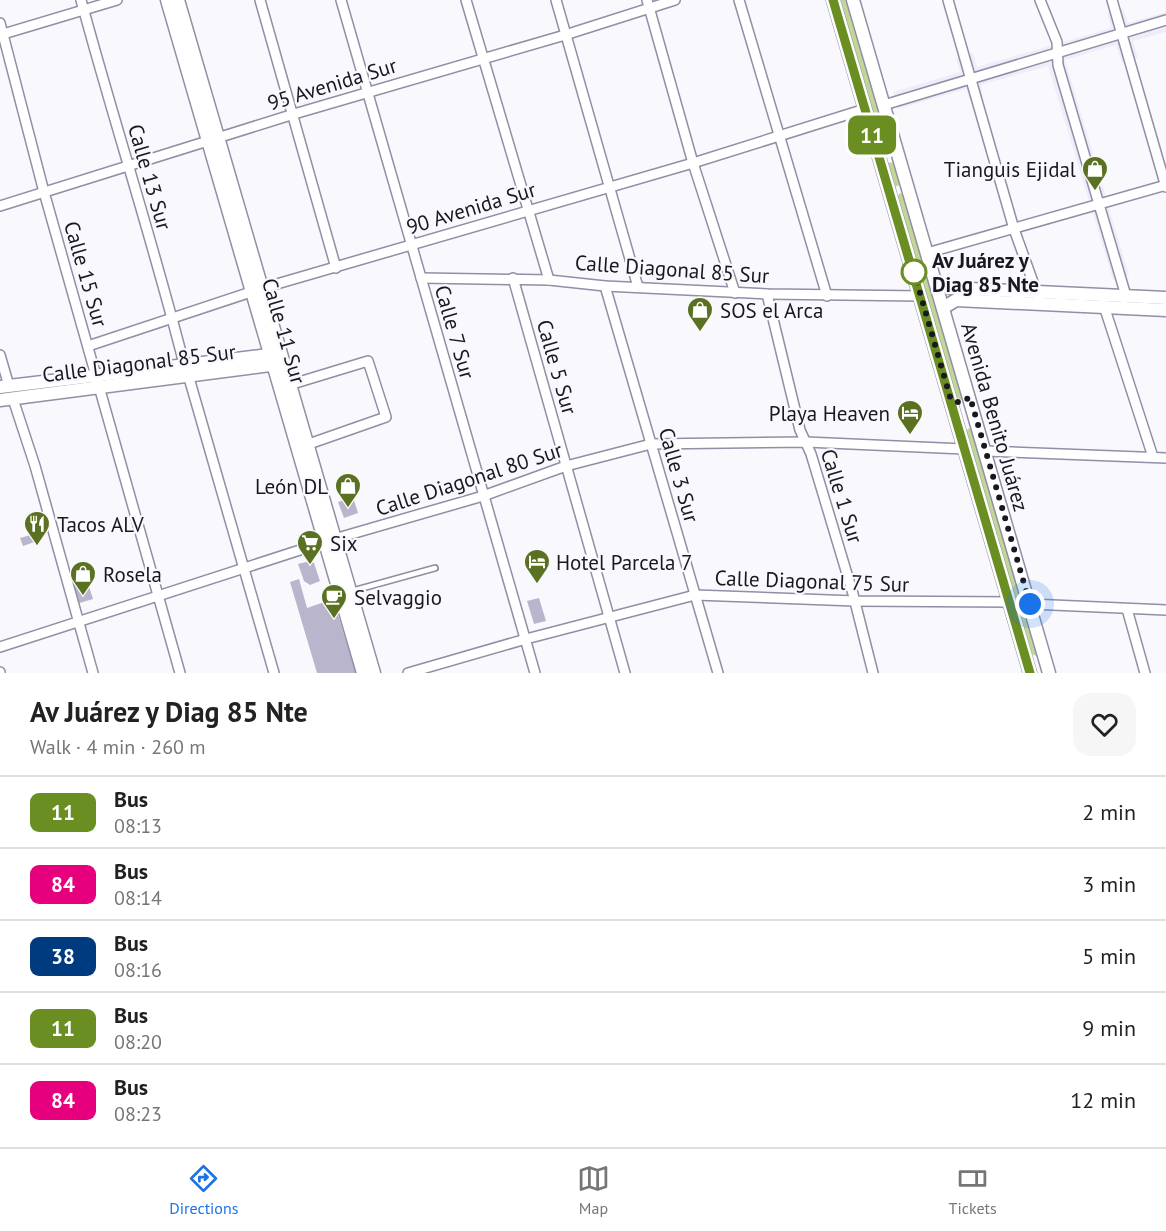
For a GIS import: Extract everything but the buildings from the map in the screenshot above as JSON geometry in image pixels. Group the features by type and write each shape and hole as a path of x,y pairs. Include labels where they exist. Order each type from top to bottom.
{"main road":[{"name":"Calle 11 Sur","path":"167,0 213,139 330,541 350,591 374,673"},
{"name":"Calle 11 Sur","path":"178,0 213,139"},
{"name":"Avenida Benito Juárez","path":"833,0 1030,673"},
{"name":"Avenida Benito Juárez","path":"853,0 1049,673"},
{"path":"879,154 888,160 895,150"},
{"path":"892,196 900,189 909,194"},
{"path":"936,283 950,288 1104,306 1166,310"},
{"path":"943,308 956,300 1126,296 1166,298"},
{"name":"Calle 11 Sur","path":"276,359 290,385 363,673"},
{"name":"Calle Diagonal 85 Sur","path":"6,400 184,364 276,359"},
{"name":"Calle Diagonal 85 Sur","path":"4,387 189,378 276,359"},
{"path":"951,400 961,403 970,397"},
{"path":"960,433 969,424 979,432"},
{"path":"1026,658 1036,663 1044,655"}],"street":[{"name":"Calle 13 Sur","path":"81,0 127,167 174,319 184,364"},
{"path":"2,35 117,0"},
{"path":"260,0 336,268"},
{"name":"Calle 7 Sur","path":"341,0 535,673"},
{"path":"466,0 549,280"},
{"path":"556,0 638,287"},
{"name":"95 Avenida Sur","path":"0,206 294,114 483,57 566,35 648,4 675,0"},
{"path":"739,0 827,296"},
{"path":"948,0 1014,229 1038,298"},
{"path":"1040,0 1057,42 1058,65 1126,296"},
{"path":"927,253 1166,186 1112,0"},
{"path":"648,4 693,163 735,293"},
{"path":"884,105 1166,20"},
{"name":"Calle 15 Sur","path":"0,23 44,192 180,673"},
{"name":"90 Avenida Sur","path":"88,346 258,290 693,163 864,109"},
{"name":"Calle Diagonal 85 Sur","path":"421,278 513,278 735,293 921,296"},
{"name":"Calle 5 Sur","path":"513,278 625,673"},
{"name":"Calle 3 Sur","path":"605,286 718,673"},
{"name":"Calle 1 Sur","path":"767,294 800,430 806,442 855,601 873,673"},
{"path":"1104,306 1153,457"},
{"path":"0,355 4,387"},
{"path":"290,385 368,361 386,417 306,445"},
{"path":"189,378 274,673"},
{"path":"6,400 35,466 93,673"},
{"name":"Calle Diagonal 80 Sur","path":"0,647 243,568 483,496 566,466 651,444 806,442 964,449"},
{"path":"985,451 1166,458"},
{"name":"Calle Diagonal 75 Sur","path":"408,673 608,616 695,595 855,601 1010,603"},
{"path":"1030,604 1166,610"},
{"path":"1127,609 1145,673"}],"lane":[{"path":"350,591 435,568"}],"shaded area":[{"name":"Tianguis Ejidal","path":"1123,8 1128,23 1166,12 1166,32 1133,41 1138,58 1122,63 1116,45 1065,60 1129,275 1113,280 1048,66 981,85 983,96 970,101 966,89 898,109 893,92 960,72 956,58 973,53 977,67 1111,28 1107,13"}],"green space":[{"path":"839,0 847,0 891,153 888,156 883,153"},
{"path":"894,162 901,184 895,187 887,163"},
{"path":"900,193 904,195 963,397 961,400 956,397 897,197"},
{"path":"969,428 972,431 1037,651 1036,656 1032,654 966,431"}],"bus line":[{"name":"11","path":"833,0 1030,673"}],"place":[{"name":"Tianguis Ejidal","path":"1095,192"},
{"name":"Av Juárez y Diag 85 Nte","path":"914,272"},
{"name":"SOS el Arca","path":"700,333"},
{"name":"Playa Heaven","path":"910,436"},
{"name":"León DL","path":"348,509"},
{"name":"Tacos ALV","path":"37,547"},
{"name":"Six","path":"310,566"},
{"name":"Hotel Parcela 7","path":"537,585"},
{"name":"Rosela","path":"83,597"},
{"name":"Selvaggio","path":"334,620"}],"route":[{"path":"914,272 951,400 963,403 970,397 1030,604"}]}
